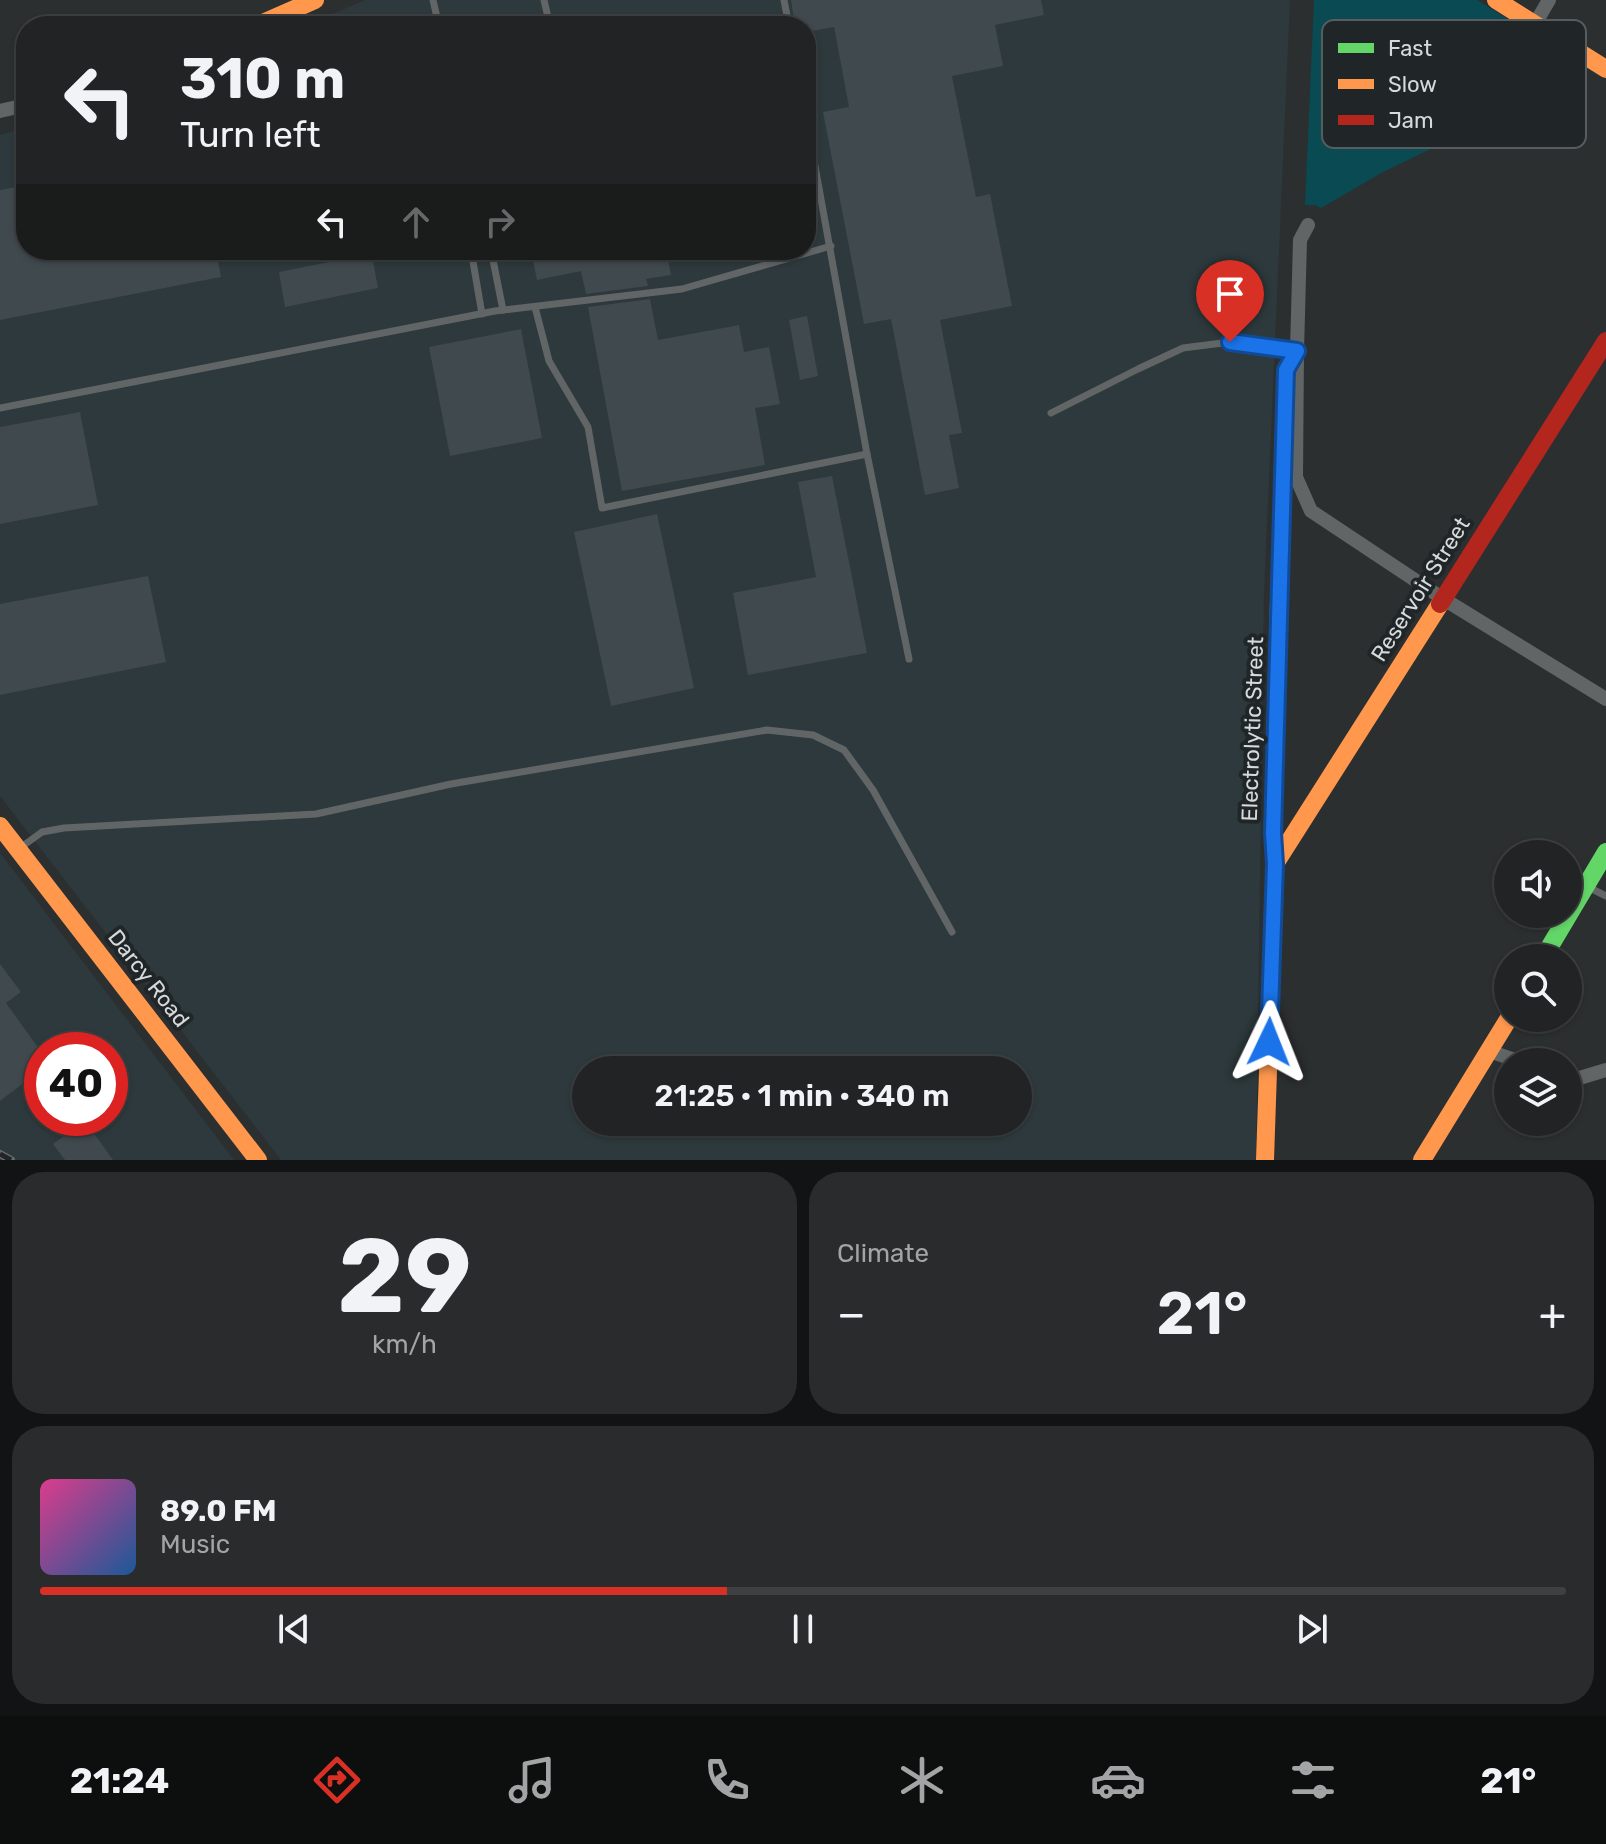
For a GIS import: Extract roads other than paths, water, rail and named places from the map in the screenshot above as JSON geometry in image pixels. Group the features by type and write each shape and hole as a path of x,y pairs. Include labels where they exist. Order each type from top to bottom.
{"street":[{"path":"279,16 315,0"},
{"path":"1496,0 1528,20"},
{"path":"1537,20 1549,0"},
{"path":"1586,56 1606,69"},
{"path":"1308,225 1300,240 1296,477 1311,511 1442,598 1606,699"},
{"name":"Reservoir Street","path":"1275,864 1606,341"},
{"name":"Electrolytic Street","path":"1265,1160 1286,370 1297,351"},
{"name":"Darcy Road","path":"0,826 258,1160"},
{"path":"1551,944 1606,852"},
{"path":"1422,1160 1501,1032"},
{"path":"1489,1051 1494,1053"},
{"path":"1582,1077 1606,1070"}],"lane":[{"path":"816,168 867,454 909,659"},
{"path":"816,250 831,246"},
{"path":"473,260 482,314"},
{"path":"493,260 503,310"},
{"path":"0,408 503,310 682,289 782,260"},
{"path":"535,307 549,361 588,427 602,508 867,454"},
{"path":"1051,413 1183,348 1230,342 1297,351"},
{"path":"18,850 42,832 64,828 316,814 451,784 767,730 813,735 844,750 873,790 952,932"},
{"path":"1585,886 1606,896"}],"railway":[{"path":"0,1154 11,1160"}]}
